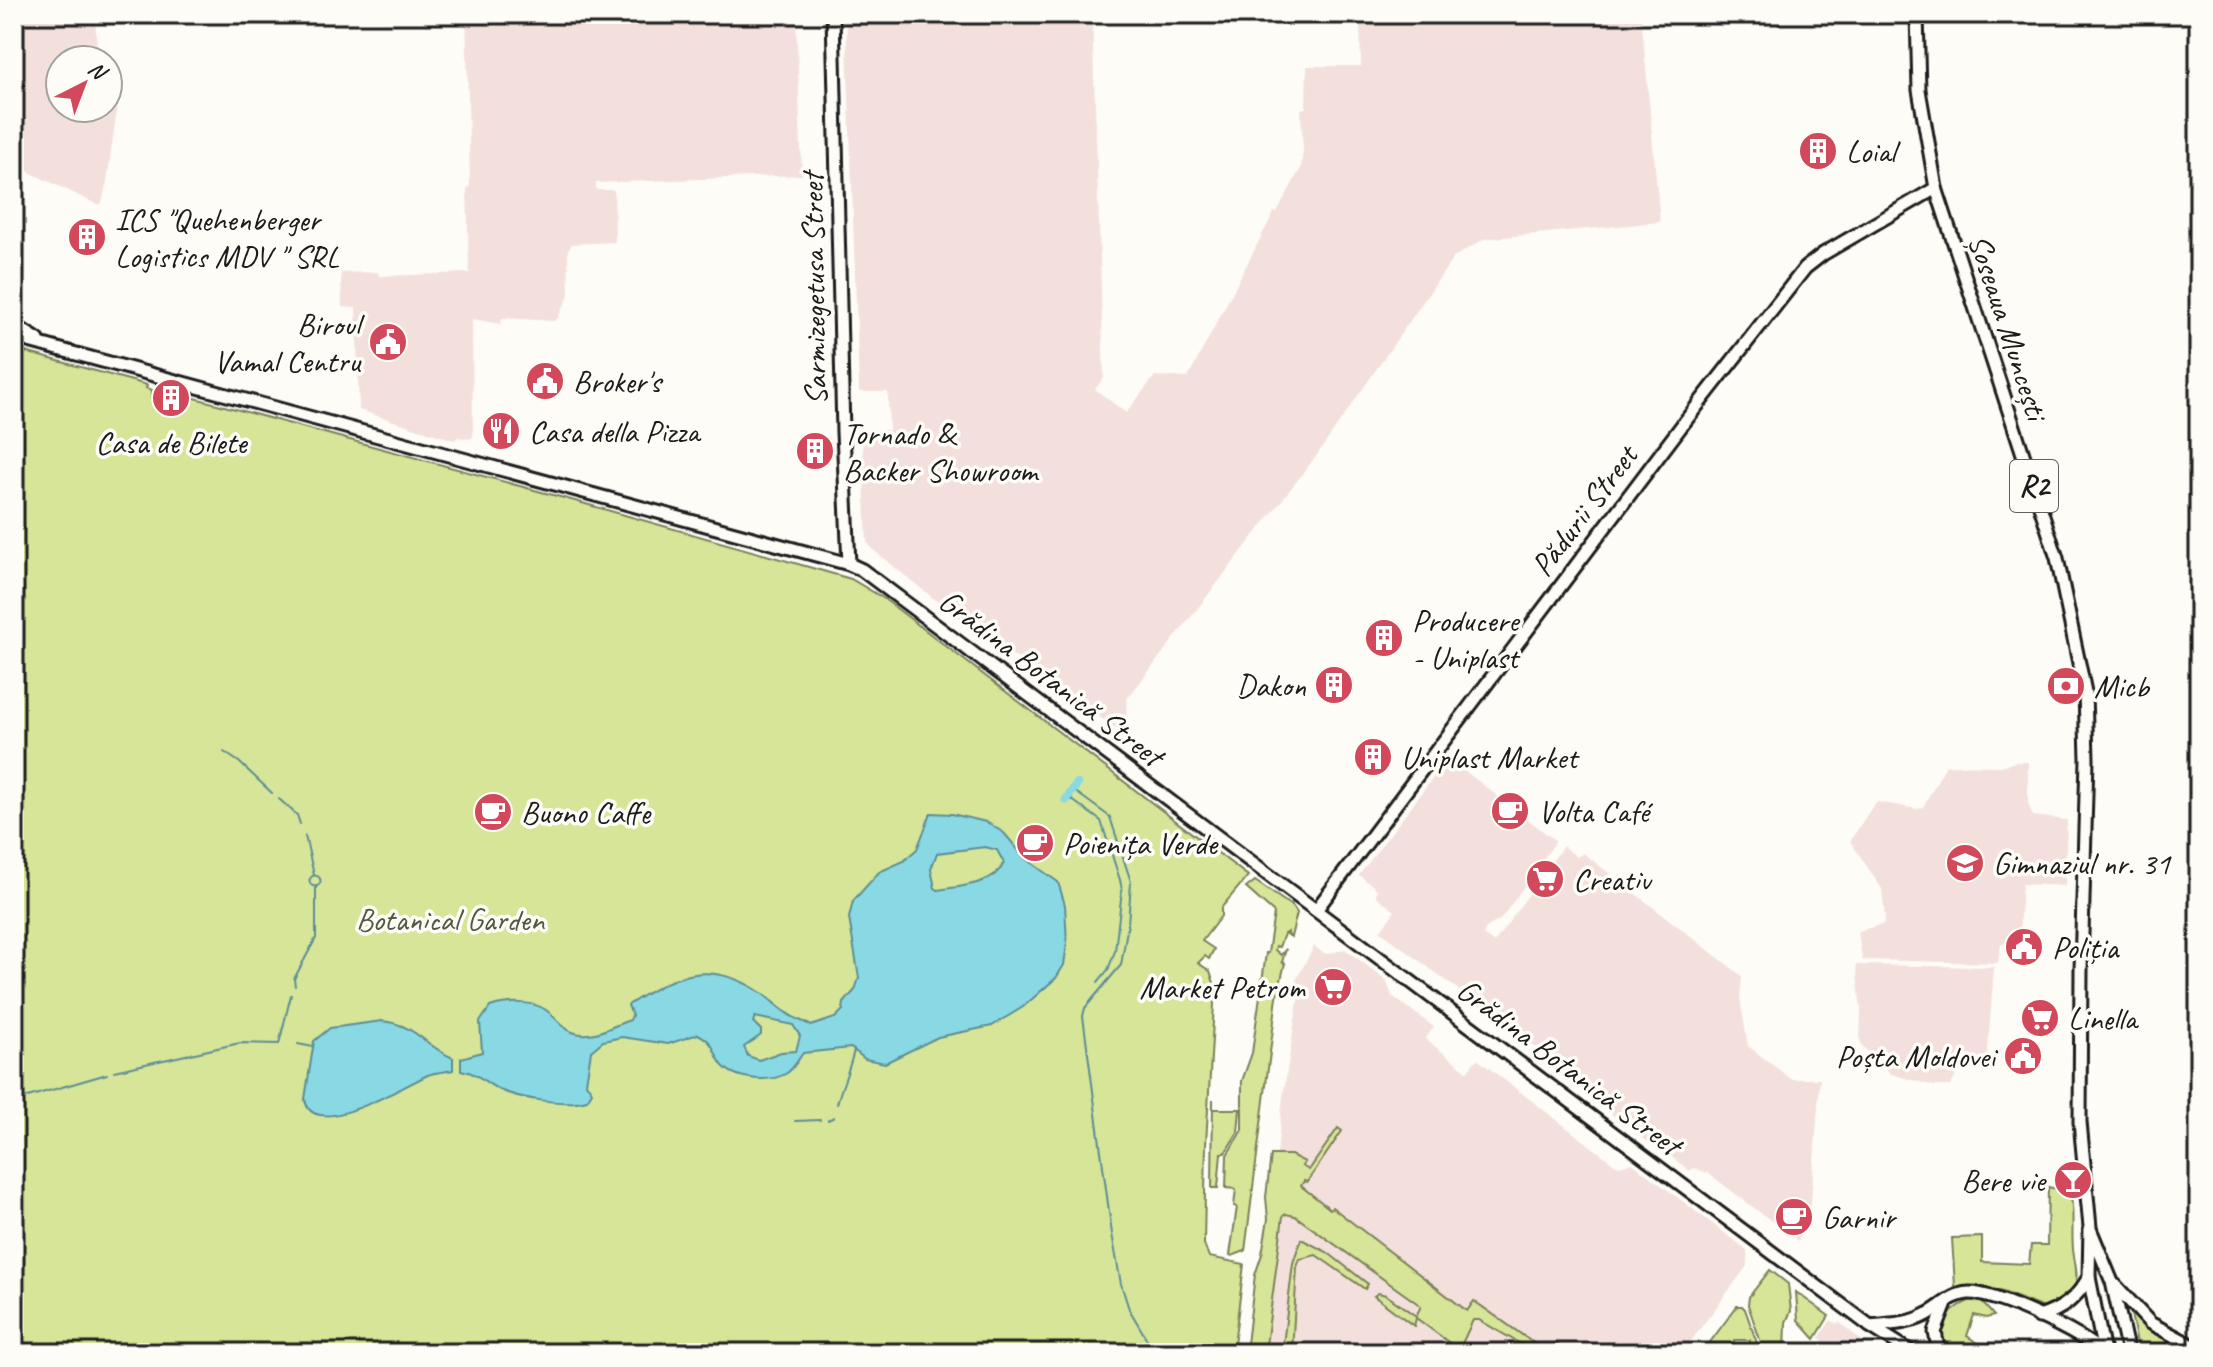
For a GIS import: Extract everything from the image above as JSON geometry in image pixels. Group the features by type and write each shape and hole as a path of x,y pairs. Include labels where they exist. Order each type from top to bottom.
{"main road":[{"name":"Sarmizegetusa Street","path":"833,14 849,564"},
{"name":"Șoseaua Muncești","path":"1917,14 1919,90 1936,188 2057,558 2085,692 2087,759 2079,1077 2083,1167 2090,1227 2089,1277 2103,1353"},
{"name":"Pădurii Street","path":"1316,910 1664,449 1805,268 1823,254 1936,188"},
{"path":"14,325 49,346"},
{"name":"Grădina Botanică Street","path":"14,337 849,564 887,587 1870,1326 1913,1353"},
{"name":"Șoseaua Muncești","path":"2090,1227 2112,1282 2128,1353"},
{"path":"2039,1317 2068,1304 2079,1294 2089,1277"},
{"path":"2112,1282 2150,1323 2196,1348"},
{"path":"1870,1326 1907,1322 1966,1293 1974,1293 2039,1317 2082,1337 2103,1353"},
{"path":"1939,1353 1935,1332 1948,1301"},
{"path":"2161,1353 2172,1349 2196,1348"}],"shaded area":[{"path":"14,14 95,14 97,44 44,44 44,124 115,124 102,203 98,205 14,162"},
{"path":"466,14 796,14 802,175 596,183 596,190 614,190 615,242 572,244 568,250 569,295 554,321 502,318 501,324 472,319 473,437 454,440 359,410 356,308 342,307 341,273 378,272 379,276 469,273"},
{"path":"846,14 1092,14 1104,378 1095,389 1126,413 1155,376 1188,378 1274,212 1277,212 1301,168 1301,109 1306,108 1307,66 1361,66 1360,14 1641,14 1660,222 1484,239 1454,257 1317,455 1127,699 1126,720 1118,730 939,603 867,542 862,430 889,430 888,392 859,392"},
{"path":"1448,758 1556,841 1501,919 1486,928 1483,935 1494,943 1563,846 1577,857 1583,853 1742,976 1740,998 1748,1046 1791,1079 1820,1079 1811,1202 1798,1241 1708,1173 1693,1168 1690,1171 1651,1141 1649,1143 1587,1094 1591,1089 1380,931 1395,911 1376,896 1377,889 1359,875"},
{"name":"Gimnaziul nr. 31","path":"2028,762 2028,803 2033,816 2067,820 2065,886 2022,884 2019,935 2001,945 1998,963 1862,960 1858,931 1884,924 1885,917 1882,889 1850,841 1874,804 1878,802 1917,809 1923,807 1946,765 2001,766"},
{"path":"1314,946 1328,954 1345,949 1386,980 1392,996 1434,1027 1425,1039 1467,1071 1477,1059 1613,1163 1619,1166 1632,1163 1747,1250 1747,1266 1682,1353 1265,1353 1283,1216 1272,1202 1283,1096 1300,989 1292,988"},
{"path":"1856,965 1994,967 1987,1063 1961,1063 1951,1086 1934,1086 1891,1074 1863,1047 1860,1040 1861,1010"},
{"path":"1831,1320 1837,1324 1839,1322 1862,1341 1858,1349 1853,1346 1847,1353 1841,1353 1819,1338"}],"green space":[{"name":"Botanical Garden","path":"14,349 147,385 146,388 152,390 151,398 166,402 169,391 851,579 883,598 1248,876 1221,908 1221,916 1202,941 1214,949 1209,959 1205,956 1198,963 1210,971 1215,986 1204,1244 1209,1257 1244,1264 1233,1353 14,1353"},
{"path":"1255,881 1297,913 1291,937 1288,932 1284,934 1275,950 1281,955 1286,949 1282,962 1285,963 1277,997 1245,1251 1232,1256 1237,1207 1234,1206 1236,1189 1226,1188 1227,1155 1242,1130 1242,1081 1252,1053 1274,913 1246,888"},
{"path":"1213,1099 1213,1109 1240,1109 1238,1132 1225,1153 1221,1153 1218,1188 1212,1188"},
{"path":"1338,1128 1342,1131 1307,1182 1304,1181 1301,1186 1467,1311 1474,1301 1542,1349 1545,1346 1550,1349 1555,1343 1567,1353 1536,1353 1479,1320 1473,1320 1459,1350 1416,1318 1414,1326 1374,1296 1378,1293 1386,1295 1416,1316 1421,1306 1295,1216 1286,1214 1283,1216 1265,1353 1246,1353 1255,1275 1268,1219 1266,1197 1271,1155 1291,1155 1305,1162 1302,1166 1309,1170"},
{"path":"2048,1187 2070,1192 2077,1277 2070,1294 2046,1309 2005,1292 1976,1286 1955,1286 1952,1238 1982,1237 1982,1262 2029,1264 2031,1245 2047,1245"},
{"path":"1301,1239 1327,1252 1368,1284 1365,1289 1316,1255 1300,1259 1292,1353 1282,1353 1293,1263"},
{"path":"1770,1270 1788,1284 1791,1311 1786,1322 1785,1353 1764,1351 1748,1305 1749,1297"},
{"path":"1796,1292 1829,1316 1815,1339 1798,1320"},
{"path":"1972,1300 1981,1301 1994,1316 1974,1315 1967,1336 1981,1345 1980,1353 1952,1353 1941,1338 1944,1322 1956,1309"},
{"path":"1737,1306 1745,1309 1758,1346 1750,1346 1750,1340 1734,1340 1733,1353 1702,1353"},
{"path":"2131,1314 2171,1343 2153,1353 2139,1353"}],"water":[{"path":"931,813 952,814 986,822 1004,833 1026,859 1058,882 1065,905 1067,944 1064,965 1056,978 1023,1007 992,1026 938,1037 885,1063 865,1059 851,1048 803,1053 787,1073 764,1079 738,1075 725,1068 709,1042 698,1034 668,1044 622,1037 603,1041 591,1051 586,1083 592,1092 587,1100 578,1102 543,1101 519,1096 461,1070 461,1058 482,1052 480,1022 490,1007 526,1003 546,1010 570,1031 594,1033 630,1020 632,1016 628,1005 661,986 692,974 724,975 741,982 811,1026 835,1018 855,990 859,978 849,918 853,901 879,872 904,861 917,849","holes":["985,847 997,850 1004,863 993,876 966,886 935,888 931,869 937,853","755,1017 793,1025 800,1036 796,1051 781,1052 759,1060 748,1056 744,1047 761,1035 761,1030 753,1022"]},
{"path":"382,1021 403,1026 453,1058 453,1070 428,1075 341,1114 324,1116 311,1111 305,1099 314,1041 330,1028"}],"waterway":[{"path":"224,752 272,793"},
{"path":"1066,800 1077,784"},
{"path":"1073,790 1110,817 1131,882 1121,965 1085,1008 1083,1016 1121,1284 1129,1309 1155,1353"},
{"path":"1068,797 1101,821 1122,890 1115,951 1108,970 1098,982"},
{"path":"279,799 297,815 300,824"},
{"path":"305,836 314,875"},
{"path":"315,875 321,881 315,887 309,881 315,875"},
{"path":"295,986 294,979 316,938 316,886"},
{"path":"114,1071 240,1043 279,1044 291,995"},
{"path":"298,1044 313,1047"},
{"path":"837,1104 854,1050"},
{"path":"14,1101 107,1074"},
{"path":"828,1120 834,1117"},
{"path":"795,1121 820,1120"}],"place":[{"name":"Loial","path":"1818,151"},
{"name":"ICS \"Quehenberger Logistics MDV \" SRL","path":"87,237"},
{"name":"Biroul Vamal Centru","path":"388,342"},
{"name":"Broker's","path":"545,381"},
{"name":"Casa de Bilete","path":"171,398"},
{"name":"Casa della Pizza","path":"501,431"},
{"name":"Tornado & Backer Showroom","path":"815,451"},
{"name":"Producere - Uniplast","path":"1384,638"},
{"name":"Dakon","path":"1334,685"},
{"name":"Micb","path":"2066,686"},
{"name":"Uniplast Market","path":"1373,757"},
{"name":"Volta Café","path":"1510,811"},
{"name":"Buono Caffe","path":"493,812"},
{"name":"Poienița Verde","path":"1035,843"},
{"name":"Gimnaziul nr. 31","path":"1965,863"},
{"name":"Creativ","path":"1545,879"},
{"name":"Poliția","path":"2024,947"},
{"name":"Market Petrom","path":"1333,987"},
{"name":"Linella","path":"2040,1018"},
{"name":"Poșta Moldovei","path":"2023,1056"},
{"name":"Bere vie","path":"2073,1180"},
{"name":"Garnir","path":"1794,1217"}]}
